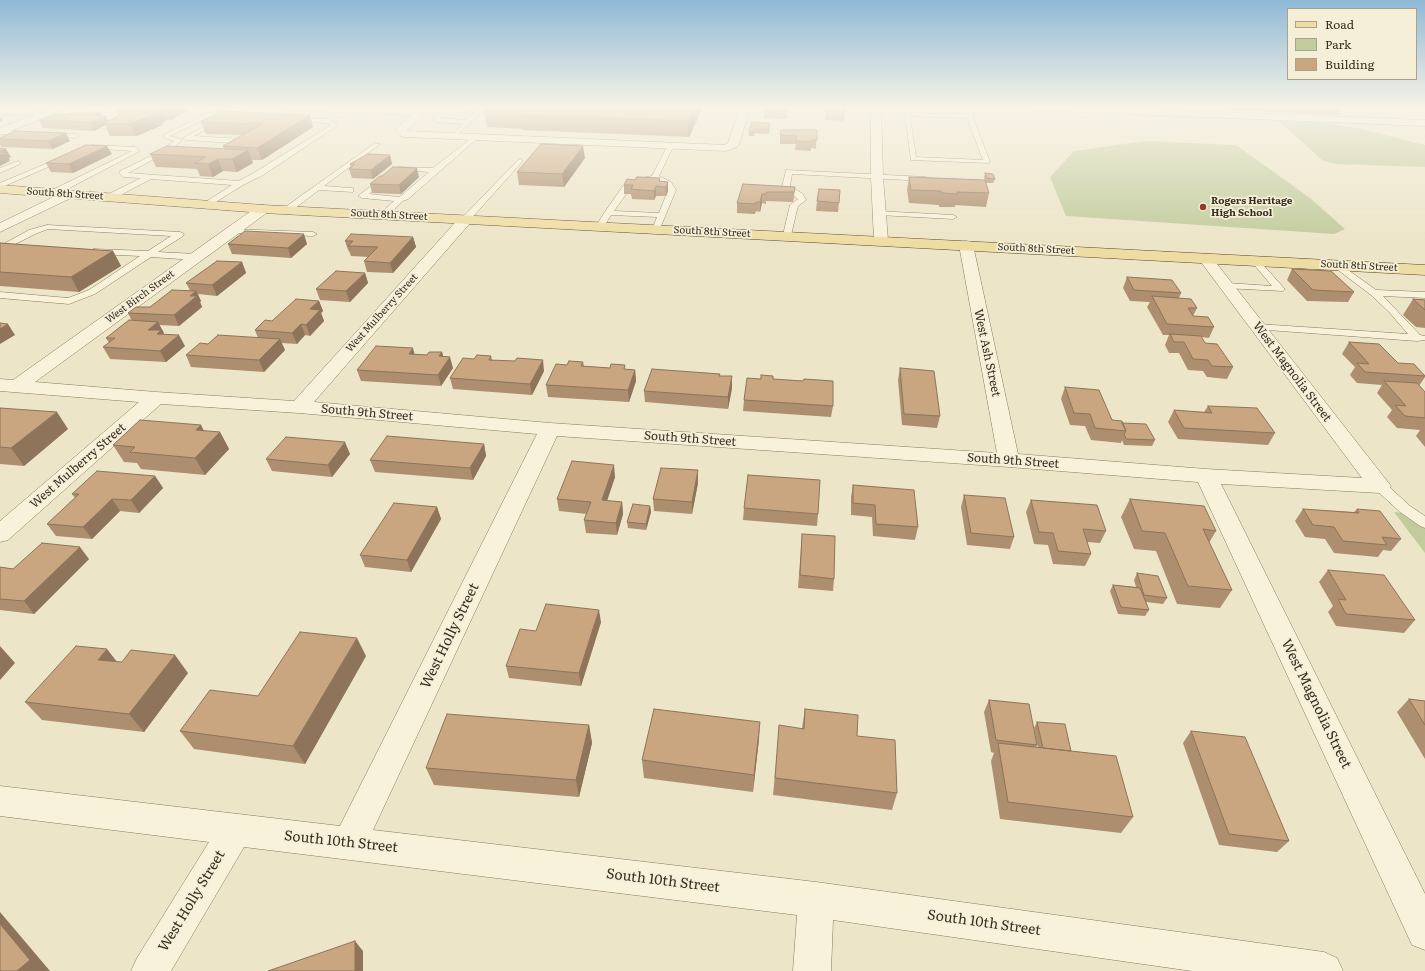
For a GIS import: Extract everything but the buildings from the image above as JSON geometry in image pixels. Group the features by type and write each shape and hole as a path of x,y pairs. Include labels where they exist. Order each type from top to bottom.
{"main road":[{"name":"South 8th Street","path":"0,189 263,209 881,240 1425,270"}],"street":[{"path":"877,152 881,240"},
{"path":"0,228 68,194"},
{"name":"West Birch Street","path":"9,385 196,257 263,209"},
{"name":"West Mulberry Street","path":"299,407 466,219"},
{"name":"West Ash Street","path":"966,245 1009,460"},
{"name":"West Magnolia Street","path":"1205,258 1380,486"},
{"name":"South 9th Street","path":"9,385 156,398 299,407 550,429 1009,460 1206,476 1380,486"},
{"name":"West Mulberry Street","path":"0,534 156,398"},
{"name":"West Holly Street","path":"350,842 550,429"},
{"name":"West Magnolia Street","path":"1206,476 1425,932"},
{"name":"South 10th Street","path":"0,801 235,830 350,842 816,900 1324,971"},
{"name":"West Holly Street","path":"150,971 235,830"},
{"path":"812,971 816,900"}],"lane":[{"path":"53,193 134,152"},
{"path":"163,152 123,173 126,176 240,183"},
{"path":"204,205 293,152"},
{"path":"287,210 365,152"},
{"path":"435,170 397,168 362,196 400,199 406,197 457,152"},
{"path":"655,177 667,152"},
{"path":"912,152 913,159 987,162 983,152"},
{"path":"0,186 70,156"},
{"path":"358,157 373,158"},
{"path":"466,219 520,161"},
{"path":"0,171 18,163"},
{"path":"786,236 794,205 802,200 800,196 786,187 789,172 934,180"},
{"path":"110,197 149,177"},
{"path":"600,226 608,212 626,188 639,181 655,177 668,184 672,190 656,229"},
{"path":"317,188 350,190"},
{"path":"383,215 400,199"},
{"path":"608,212 662,215"},
{"path":"879,213 953,217"},
{"path":"0,295 69,301 92,292 180,234 47,227 32,232 2,247"},
{"path":"232,231 314,234"},
{"path":"2,247 21,247"},
{"path":"89,251 196,257"},
{"path":"1227,286 1280,289 1254,260"},
{"path":"1337,265 1374,293 1392,310 1402,323 1421,338"},
{"path":"1374,293 1425,296"},
{"path":"1258,327 1421,338"},
{"path":"1380,486 1404,509 1425,523"}],"green space":[{"path":"1073,152 1246,152 1310,198 1345,229 1334,234 1066,216 1050,177"},
{"path":"1314,152 1425,152 1425,167 1335,164 1322,160"},
{"path":"1394,512 1425,515 1425,553"}],"place":[{"name":"Rogers Heritage High School","path":"1203,207"}]}
